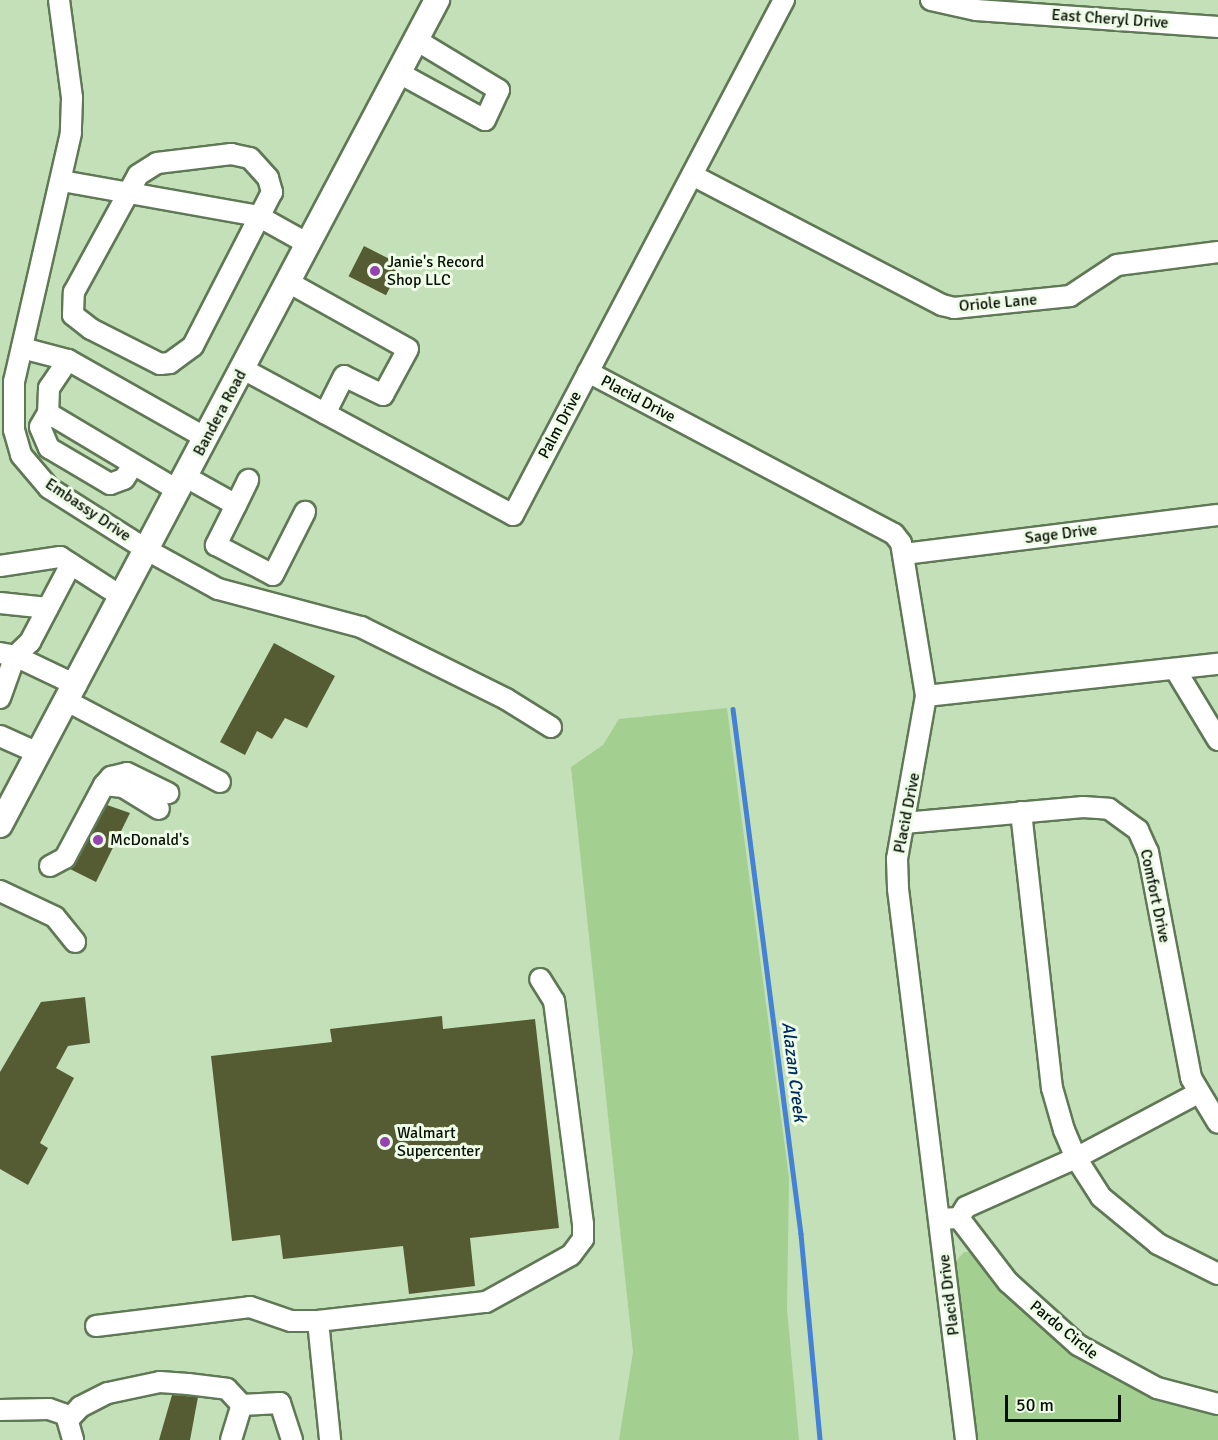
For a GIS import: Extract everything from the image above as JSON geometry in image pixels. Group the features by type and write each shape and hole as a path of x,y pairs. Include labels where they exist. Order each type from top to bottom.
{"main road":[{"name":"Bandera Road","path":"0,825 72,693 437,0"}],"street":[{"name":"Embassy Drive","path":"59,0 72,98 71,133 62,181 22,348 11,407 21,455 49,488 147,550 218,589 361,627 506,699 551,727"},
{"name":"Palm Drive","path":"243,369 513,515 784,0"},
{"name":"East Cheryl Drive","path":"931,0 976,10 1218,27"},
{"path":"399,73 484,120 499,90 416,40"},
{"path":"231,154 250,158 268,178 272,192 261,218 193,346 170,363 160,364 91,329 73,315 74,292 129,192 147,166 231,154"},
{"name":"Oriole Lane","path":"692,175 942,305 954,308 1070,296 1117,265 1218,252"},
{"path":"62,181 261,218 308,244"},
{"path":"288,282 408,349 383,395 344,375 325,414"},
{"path":"22,348 68,360 206,438"},
{"path":"68,360 49,388 48,413 40,427 49,448 64,459 110,484 124,479 133,465"},
{"name":"Placid Drive","path":"588,372 900,538 926,696 897,859 898,889 950,1219 966,1440"},
{"path":"48,413 133,465 236,506"},
{"path":"248,480 216,545 273,575"},
{"path":"266,602 273,575 305,512"},
{"name":"Sage Drive","path":"904,554 1218,515"},
{"path":"0,566 60,557 122,597"},
{"path":"0,698 8,655 30,642 71,564"},
{"path":"0,603 48,608"},
{"path":"8,655 220,782"},
{"path":"926,696 1218,664"},
{"path":"1175,669 1218,740"},
{"path":"0,736 39,753"},
{"path":"50,866 65,858 104,785 111,777 127,773 163,801"},
{"name":"Comfort Drive","path":"904,823 1083,807 1109,809 1138,830 1148,852 1187,1059 1198,1093 1218,1123"},
{"path":"1021,813 1052,1088 1076,1158 1101,1197 1158,1244 1218,1274"},
{"path":"0,891 56,917 75,942"},
{"path":"96,1326 250,1307 291,1321 318,1322 486,1302 571,1255 583,1239 554,1001 540,979"},
{"path":"950,1219 966,1208 1076,1158 1198,1093"},
{"name":"Pardo Circle","path":"950,1219 1008,1282 1078,1345 1157,1388 1218,1404"},
{"path":"318,1322 330,1440"},
{"path":"68,1420 94,1398 160,1383 227,1389 242,1405 280,1403 292,1440"},
{"path":"231,1440 242,1405"},
{"path":"0,1410 49,1409 68,1420 73,1440"}],"green space":[{"path":"727,708 789,1178 787,1309 799,1440 619,1440 633,1352 571,767 603,745 619,719"},
{"path":"964,1252 974,1252 1024,1312 1094,1365 1170,1401 1218,1412 1218,1440 977,1440 956,1261"}],"building":[{"name":"Janie's Record Shop LLC","path":"364,246 401,265 386,295 349,276"},
{"path":"274,643 335,676 307,728 285,718 272,739 257,731 245,755 220,742"},
{"name":"McDonald's","path":"107,805 130,813 96,882 70,869"},
{"path":"85,997 90,1043 68,1046 56,1068 74,1078 40,1143 48,1148 28,1185 0,1169 0,1072 41,1002"},
{"name":"Walmart Supercenter","path":"442,1016 443,1029 535,1019 559,1228 470,1238 475,1286 409,1294 403,1246 283,1259 280,1235 232,1241 211,1056 332,1042 330,1029"},
{"path":"172,1395 198,1397 190,1440 159,1440"}],"waterway":[{"name":"Alazan Creek","path":"733,709 801,1234 820,1440"}],"place":[{"name":"Janie's Record Shop LLC","path":"375,271"},
{"name":"McDonald's","path":"98,840"},
{"name":"Walmart Supercenter","path":"385,1142"}]}
